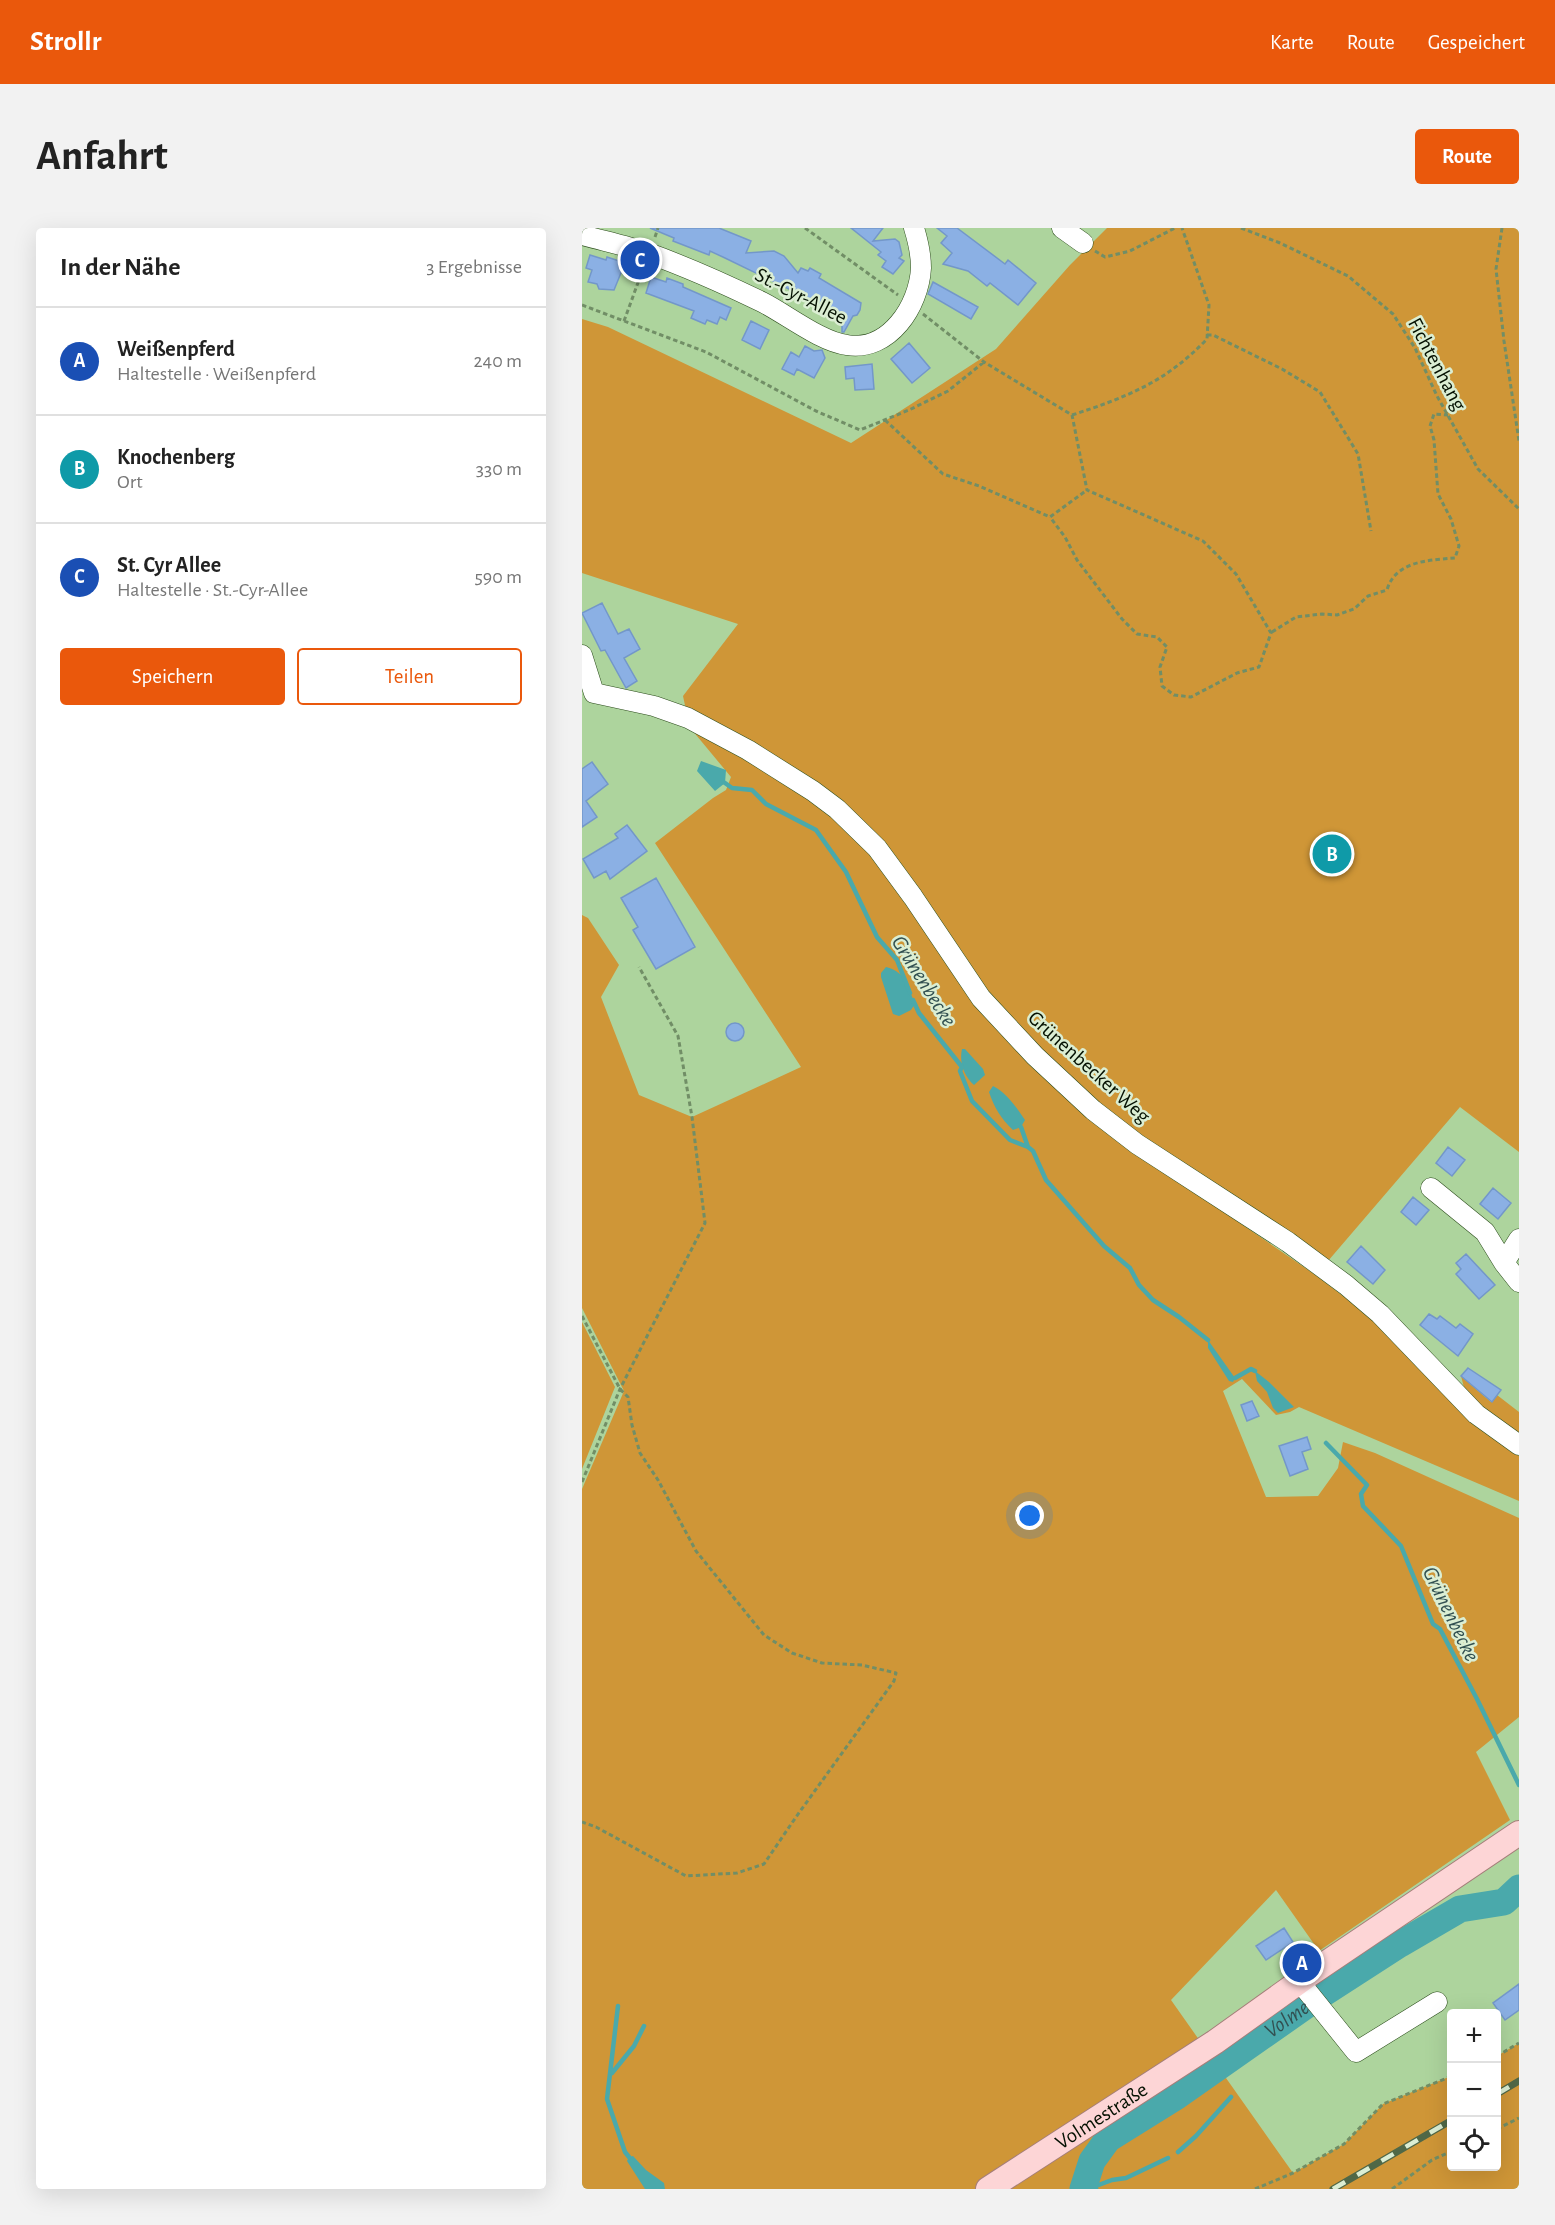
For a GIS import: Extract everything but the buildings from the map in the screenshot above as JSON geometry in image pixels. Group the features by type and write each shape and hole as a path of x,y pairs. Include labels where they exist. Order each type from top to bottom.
{"main road":[{"name":"Volmestraße","path":"988,2189 1304,1987 1519,1833"}],"street":[{"name":"St.-Cyr-Allee","path":"582,235 649,254 745,294 831,340 848,346 865,345 882,339 897,327 911,304 921,268 918,240 914,228"},
{"path":"1062,228 1083,243"},
{"path":"582,655 588,696"},
{"name":"Grünenbecker Weg","path":"588,696 654,706 688,718 748,750 837,809 877,848 981,998 1035,1056 1085,1102 1137,1144 1288,1242 1346,1285 1380,1314 1476,1414 1519,1445"},
{"path":"1431,1188 1485,1232 1519,1282"},
{"path":"1504,1263 1519,1239"},
{"path":"1304,1987 1356,2052 1437,2002"}],"path":[{"path":"624,321 658,228"},
{"path":"805,228 911,304 984,362 1072,415 1087,490"},
{"path":"1083,243 1105,257 1130,251 1175,228"},
{"path":"1072,415 1112,402 1154,383 1189,358 1207,339 1209,305 1182,228"},
{"name":"Fichtenhang","path":"1241,228 1280,243 1348,276 1393,314 1415,348 1478,470 1519,509"},
{"path":"1502,228 1497,269 1504,341 1519,441"},
{"path":"582,305 706,352 816,411 860,430 948,391 984,362"},
{"path":"1207,335 1213,335 1282,369 1320,392 1358,454 1371,531"},
{"path":"885,420 943,474 979,486 1050,517 1065,537 1077,560 1122,619 1137,634 1157,637 1167,647 1160,667 1162,686 1174,695 1191,697 1237,673 1259,667 1271,633 1296,617 1337,615 1354,609 1368,596 1387,590 1390,578 1404,568 1422,561 1455,558 1459,546 1451,519 1438,494 1434,440 1430,426 1434,414 1448,415"},
{"path":"1087,490 1203,541 1236,574 1271,633"},
{"path":"1050,517 1087,490"},
{"path":"582,1482 620,1389 705,1223 692,1117 678,1036 639,967"},
{"path":"582,1316 620,1389 628,1397 632,1425 640,1453 658,1480 696,1551 764,1635 792,1653 822,1663 862,1665 896,1673 894,1681 764,1864 737,1873 686,1876 596,1827 582,1822"},
{"path":"1501,2054 1519,2043"},
{"path":"1255,2189 1293,2173 1344,2144 1383,2104 1447,2078"},
{"path":"1501,2127 1519,2118"},
{"path":"1392,2189 1432,2160 1447,2153"}],"shaded area":[{"path":"1107,228 1519,228 1519,1152 1460,1107 1328,1261 1098,1106 987,996 838,801 686,710 683,696 738,624 582,573 582,319 608,327 851,443 996,349 1070,265"},
{"path":"687,724 829,811 870,855 1089,1119 1317,1276 1373,1319 1474,1425 1519,1456 1519,1501 1299,1407 1276,1415 1242,1379 1223,1391 1266,1497 1318,1496 1338,1468 1343,1442 1375,1453 1519,1518 1519,1717 1476,1752 1510,1820 1319,1951 1276,1890 1171,2000 1293,2173 1344,2144 1383,2104 1447,2078 1447,2171 1501,2171 1501,2054 1519,2043 1519,2189 582,2189 582,1489 624,1391 582,1308 582,915 588,918 619,965 601,997 639,1095 692,1117 801,1067 655,843 726,790 731,777"},
{"path":"582,1322 615,1387 582,1469"},
{"path":"1461,1376 1491,1402 1497,1395 1519,1412 1519,1443 1466,1395"}],"water":[{"path":"701,761 726,770 725,783 715,791 697,771"},
{"path":"886,967 902,976 915,1004 911,1010 899,1016 893,1014 881,977"},
{"path":"962,1049 965,1049 983,1069 985,1075 974,1085 963,1068"},
{"path":"993,1086 1007,1096 1022,1115 1025,1120 1021,1127 1013,1130 1001,1117 989,1092"},
{"path":"1208,1340 1235,1378 1233,1382 1229,1381 1208,1348"},
{"path":"1255,1371 1294,1407 1278,1413 1273,1408 1267,1392 1257,1381"},
{"path":"633,2156 646,2170 664,2183 665,2189 645,2189 627,2161"}],"waterway":[{"name":"Grünenbecke","path":"725,783 732,788 752,790 766,804 816,830 846,872 877,937 897,960 910,993"},
{"name":"Grünenbecke","path":"913,1000 919,1013 962,1067 960,1071 972,1101 1010,1140 1033,1151 1046,1180 1104,1246 1130,1268 1139,1285 1153,1300 1208,1340"},
{"path":"1021,1127 1028,1147"},
{"name":"Grünenbecke","path":"1235,1378 1251,1369 1255,1371"},
{"name":"Grünenbecke","path":"1326,1443 1367,1485 1361,1494 1363,1506 1401,1546 1433,1624 1440,1629 1519,1785"},
{"name":"Volme","path":"1083,2189 1092,2161 1108,2139 1177,2096 1321,1995 1400,1944 1460,1909 1504,1902 1519,1888"},
{"path":"618,2006 607,2099 625,2152 629,2157"},
{"path":"612,2073 634,2046 644,2026"},
{"path":"1178,2152 1196,2136 1231,2097"},
{"path":"1093,2187 1126,2178 1168,2158"},
{"path":"1083,2186 1096,2189"}],"railway":[{"path":"1501,2092 1519,2081"},
{"path":"1333,2189 1447,2123"}],"place":[{"name":"St. Cyr Allee","path":"640,260"},
{"name":"Knochenberg","path":"1332,854"},
{"name":"Weißenpferd","path":"1302,1963"}]}
